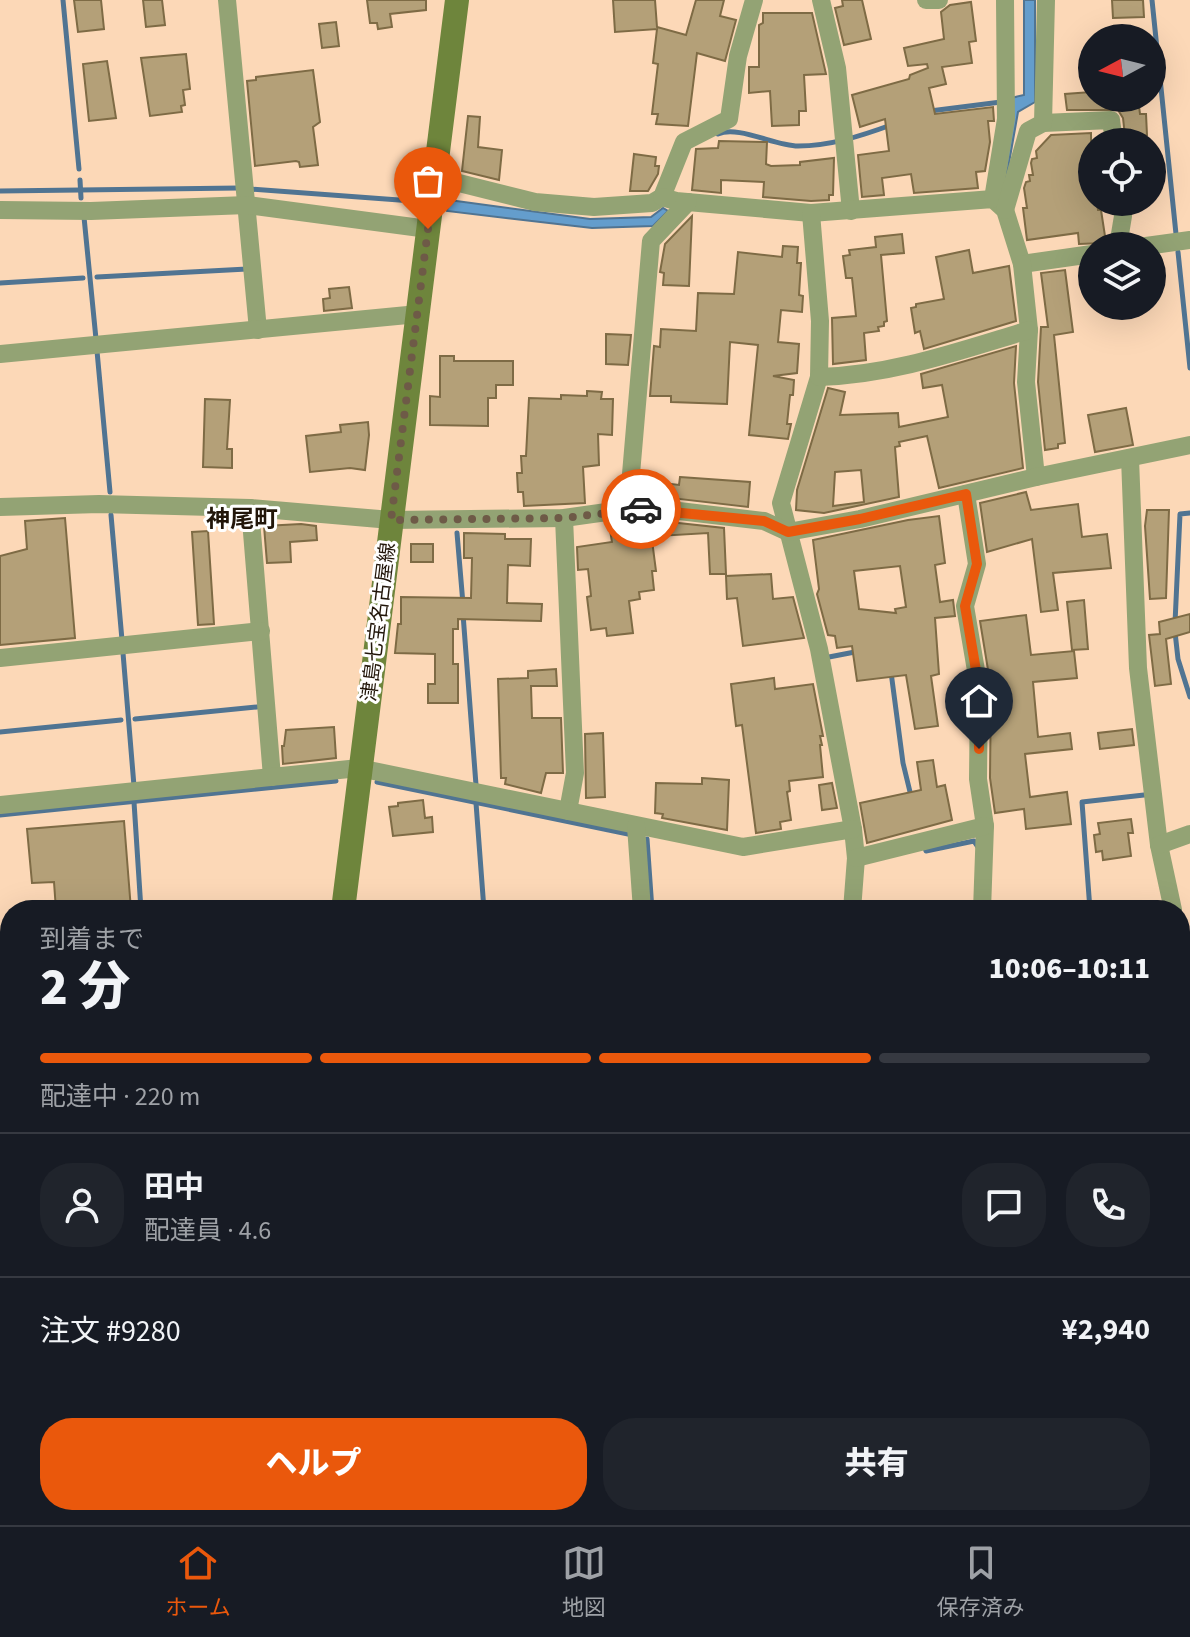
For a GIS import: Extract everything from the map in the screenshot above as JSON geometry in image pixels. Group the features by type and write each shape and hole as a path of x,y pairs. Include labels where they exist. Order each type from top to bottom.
{"main road":[{"name":"津島七宝名古屋線","path":"344,900 457,0"}],"street":[{"path":"227,0 258,330"},
{"path":"628,509 651,241 673,200 684,142 729,119 738,56 754,0"},
{"path":"821,0 837,68 851,211"},
{"path":"926,0 939,0"},
{"path":"1005,0 1006,119 999,205 1022,264 1029,330 1026,382 1036,477"},
{"path":"1043,123 1046,0"},
{"path":"999,205 1028,131 1043,123 1111,120 1112,128"},
{"path":"0,210 91,211 246,195 431,205 535,202 594,207 673,200 811,213 999,205"},
{"path":"811,213 820,321 819,377 781,503 819,649 853,829 856,858 853,900"},
{"path":"1166,243 1190,240"},
{"path":"1022,264 1078,256"},
{"path":"0,354 418,314"},
{"path":"819,377 850,376 919,364 1029,330"},
{"path":"0,507 99,504 250,508 391,520 564,518 628,509 662,509 764,521 788,532 860,519 1036,477 1190,445"},
{"path":"1130,458 1138,668 1159,845 1171,900"},
{"path":"966,494 977,564 965,606 979,688 978,779 985,826 982,900"},
{"path":"250,508 272,777"},
{"path":"564,518 575,773 568,811"},
{"path":"0,658 261,631"},
{"path":"0,805 359,768 743,847 853,829"},
{"path":"636,826 641,900"},
{"path":"856,858 985,826"},
{"path":"1159,845 1190,834"}],"water":[{"path":"1024,0 1035,0 1035,102 1018,112 1004,191 1011,98 1024,95"},
{"path":"449,200 590,219 651,217 663,208 668,211 653,226 592,228 447,211"}],"building":[{"path":"74,0 101,0 104,29 78,32"},
{"path":"143,0 162,0 165,25 146,27"},
{"path":"367,0 426,0 426,10 390,14 392,27 378,29 377,23 370,23"},
{"path":"613,0 655,0 657,27 686,35 696,0 724,0 720,16 736,20 725,61 697,53 688,126 656,124 658,114 652,114 658,64 653,63 657,29 615,32"},
{"path":"842,0 862,0 871,39 844,45 835,8 843,6"},
{"path":"1112,0 1143,0 1144,17 1113,18"},
{"path":"971,2 976,41 969,42 972,63 942,67 946,84 929,88 935,114 993,107 994,121 988,121 990,142 985,171 976,172 978,188 914,193 911,174 882,178 884,195 862,197 858,155 889,151 885,119 860,127 852,95 909,79 910,75 928,68 927,64 908,66 904,48 944,39 941,12 950,5"},
{"path":"763,13 812,13 826,74 804,75 806,111 799,111 799,125 772,126 770,91 749,93 749,67 759,67 759,25 763,23"},
{"path":"336,22 339,46 322,48 319,24"},
{"path":"186,54 190,89 183,90 185,105 181,106 182,112 150,116 141,58"},
{"path":"107,61 116,118 89,121 83,64"},
{"path":"313,70 320,122 313,127 318,165 300,167 296,161 255,166 247,81 256,80 256,77"},
{"path":"1078,93 1078,110 1067,110 1065,94"},
{"path":"1119,112 1146,114 1147,128 1124,128"},
{"path":"468,116 480,117 478,147 502,150 499,180 462,171"},
{"path":"1078,134 1078,216 1102,216 1104,232 1078,232 1027,240 1024,188 1030,181 1029,175 1033,175 1031,163 1032,159 1037,158 1036,151 1051,135"},
{"path":"719,141 767,142 766,164 771,166 800,165 800,162 834,158 833,195 829,195 829,200 811,201 763,197 764,182 721,180 721,193 692,190 696,149 718,148"},
{"path":"634,154 656,157 658,174 648,191 630,191"},
{"path":"692,216 689,286 663,285 664,273 660,272 665,244"},
{"path":"902,234 904,253 881,255 887,321 884,326 878,327 879,331 864,333 866,360 833,364 832,318 856,316 852,278 846,278 843,256 850,255 849,250 876,247 875,237"},
{"path":"783,246 798,247 797,263 801,263 799,295 803,296 802,312 781,310 778,342 799,344 797,373 773,376 794,380 787,424 791,424 788,439 749,435 758,345 730,342 727,404 671,402 671,396 650,396 654,346 660,347 661,329 696,331 698,293 734,294 738,252 782,257"},
{"path":"969,250 973,273 1009,266 1016,321 924,349 920,331 915,333 911,308 916,304 944,299 936,257"},
{"path":"1065,270 1073,332 1054,335 1065,443 1058,444 1058,448 1045,450 1038,382 1041,327 1048,327 1041,273"},
{"path":"349,287 352,308 324,311 323,299 330,298 329,289"},
{"path":"606,334 631,335 628,365 606,364"},
{"path":"1016,346 1014,383 1023,468 939,488 927,436 899,442 900,446 895,447 899,497 824,513 796,510 797,490 828,388 845,392 840,415 898,413 899,427 948,417 942,385 923,388 921,374","holes":["861,470 864,502 833,506 835,472"]},
{"path":"440,356 454,356 454,361 513,361 513,385 496,385 496,398 488,398 488,426 430,425 430,396 440,397"},
{"path":"587,391 602,392 601,399 613,399 612,435 598,434 599,465 583,467 585,503 524,506 523,492 518,492 517,473 522,473 521,456 526,456 529,398 587,396"},
{"path":"205,399 230,400 227,449 232,449 232,468 203,467"},
{"path":"1126,408 1133,445 1095,452 1088,415"},
{"path":"368,422 365,470 350,468 310,472 306,436 341,432 340,425"},
{"path":"680,477 750,482 748,507 662,497 664,483 679,485"},
{"path":"1026,492 1031,510 1078,504 1082,537 1107,534 1111,568 1053,573 1058,610 1041,612 1032,539 987,552 980,503"},
{"path":"1147,510 1169,510 1166,598 1150,599 1145,526"},
{"path":"939,516 945,563 935,565 940,602 953,600 955,616 935,618 939,674 931,676 938,726 915,729 906,675 857,681 852,646 837,648 835,636 828,635 817,594 813,540","holes":["900,566 906,607 895,609 896,613 859,609 854,571"]},
{"path":"65,518 75,638 0,645 0,556 27,549 25,521"},
{"path":"660,521 724,528 726,574 710,574 708,533 658,536"},
{"path":"650,525 656,571 652,571 654,590 639,592 640,599 629,601 633,633 607,636 606,628 591,630 588,569 578,570 577,547 612,542 610,530"},
{"path":"264,526 316,526 317,540 290,542 291,562 267,563"},
{"path":"208,531 214,624 198,625 192,532"},
{"path":"464,533 505,534 505,539 531,539 530,566 508,565 507,603 542,604 541,621 458,619 458,629 453,629 453,664 458,664 458,703 428,703 428,684 435,684 435,654 395,653 398,624 401,624 401,597 471,598 472,558 464,558"},
{"path":"411,544 433,544 433,562 411,562"},
{"path":"771,574 773,599 793,597 804,638 743,646 737,598 727,599 726,576"},
{"path":"1084,600 1088,649 1072,650 1067,602"},
{"path":"1190,614 1190,632 1166,639 1171,684 1155,686 1149,635 1160,634 1159,622"},
{"path":"1026,615 1031,655 1074,651 1077,678 1033,682 1038,737 1070,733 1072,749 1025,754 1030,797 1067,792 1071,824 1026,829 1024,809 995,813 990,778 991,688 980,621"},
{"path":"556,669 557,686 531,686 532,718 561,718 563,773 546,773 541,793 505,784 506,778 501,778 498,679 528,678 528,671"},
{"path":"774,678 775,689 813,684 823,736 820,736 820,745 823,777 789,781 790,791 787,792 791,820 780,822 781,829 756,833 742,725 736,726 731,684"},
{"path":"334,727 336,758 283,764 282,746 286,730"},
{"path":"1132,729 1134,745 1100,749 1098,733"},
{"path":"603,733 605,797 586,798 585,734"},
{"path":"933,760 937,787 945,785 952,820 867,843 860,803 921,790 917,762"},
{"path":"702,778 729,780 727,830 662,818 663,814 655,813 656,783 702,784"},
{"path":"832,783 837,808 822,810 819,785"},
{"path":"423,800 425,818 432,817 433,832 393,836 389,807"},
{"path":"1131,819 1133,833 1128,833 1131,856 1103,860 1102,851 1096,852 1094,835 1100,834 1098,823"},
{"path":"124,821 130,900 55,900 54,882 32,883 27,829"}],"waterway":[{"path":"63,0 79,169"},
{"path":"1152,0 1176,234"},
{"path":"930,111 1001,102"},
{"path":"718,134 736,132 789,145 810,146 845,140 891,125"},
{"path":"80,180 81,198"},
{"path":"0,191 239,188"},
{"path":"249,189 426,202"},
{"path":"84,217 96,339"},
{"path":"1178,252 1190,368"},
{"path":"97,277 247,269"},
{"path":"0,283 83,278"},
{"path":"97,351 110,492"},
{"path":"1175,623 1180,514 1190,513"},
{"path":"111,515 122,640"},
{"path":"457,533 463,604"},
{"path":"463,614 476,785"},
{"path":"1175,632 1178,659 1190,697"},
{"path":"829,657 860,651"},
{"path":"123,653 134,786"},
{"path":"891,672 903,763 911,796"},
{"path":"135,719 257,707"},
{"path":"0,732 121,720"},
{"path":"0,815 336,781"},
{"path":"377,782 628,834"},
{"path":"1089,900 1082,802 1144,795"},
{"path":"134,802 140,900"},
{"path":"476,803 483,900"},
{"path":"647,839 651,900"},
{"path":"925,848 926,851 974,841 978,847"}],"way so far":[{"path":"428,229 391,520 564,518 641,509"}],"district":[{"name":"神尾町","path":"242,519"}],"route":[{"path":"641,509 764,521 788,532 966,494 977,564 965,606 979,688 979,749"}]}
